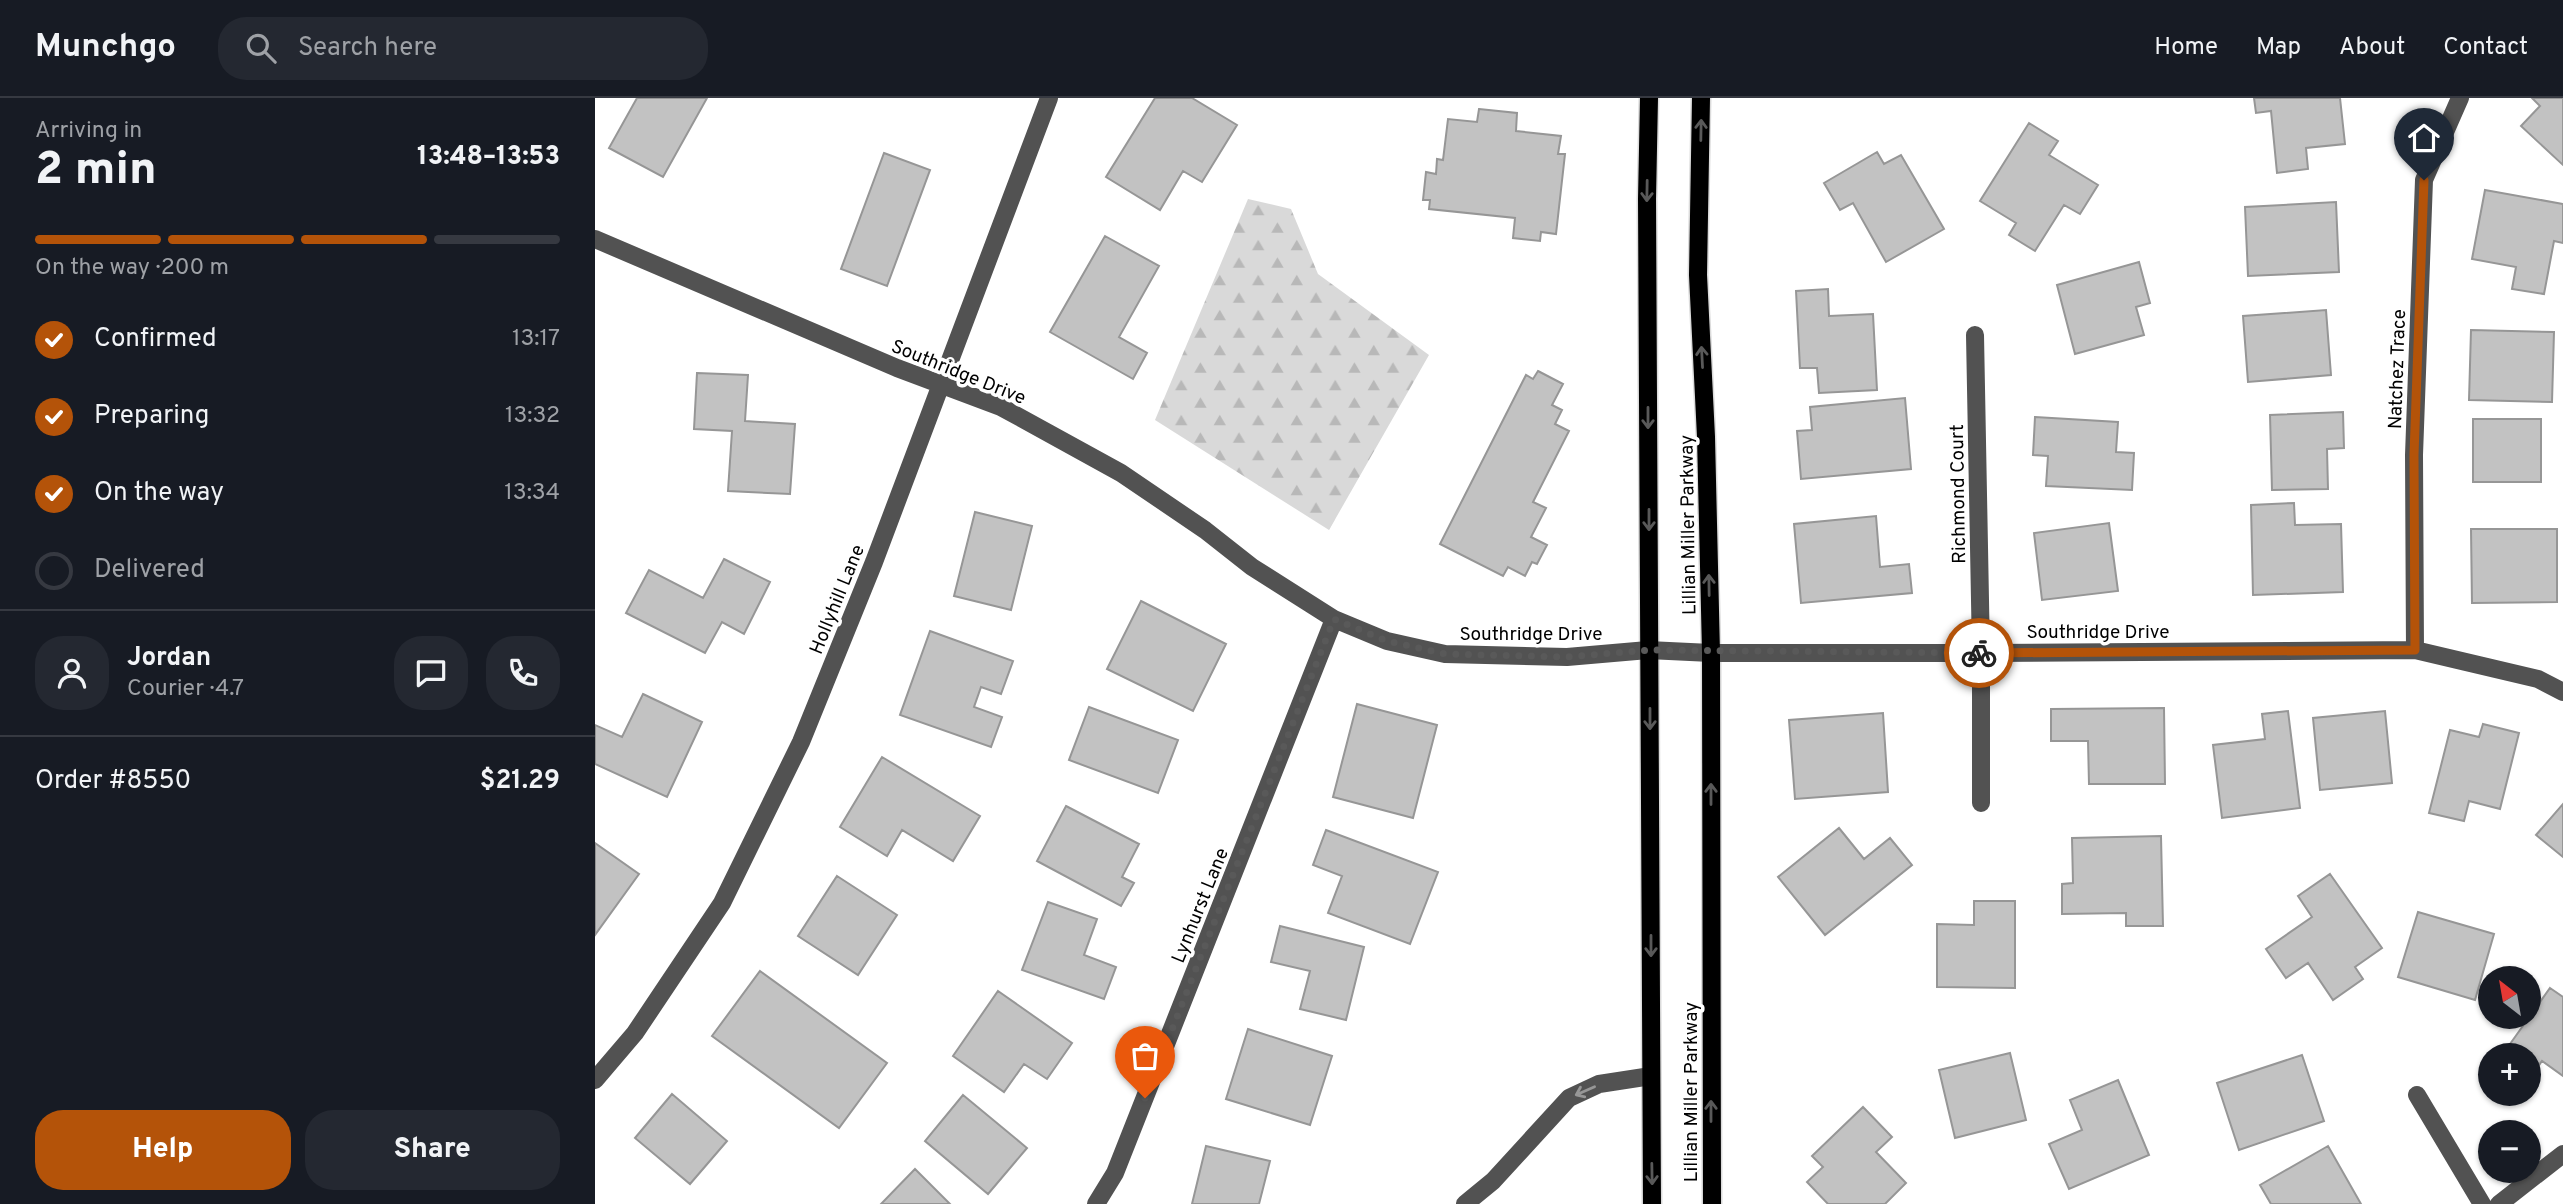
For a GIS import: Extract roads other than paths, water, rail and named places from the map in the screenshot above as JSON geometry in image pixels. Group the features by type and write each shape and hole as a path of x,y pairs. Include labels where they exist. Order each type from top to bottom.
{"main road":[{"name":"Lillian Miller Parkway","path":"1649,98 1647,199 1652,1204"},
{"name":"Lillian Miller Parkway","path":"1701,98 1698,275 1706,436 1711,653 1711,1204"}],"street":[{"name":"Hollyhill Lane","path":"595,1080 635,1033 722,903 801,742 942,384 1049,98"},
{"name":"Natchez Trace","path":"2415,650 2414,455 2424,180 2460,98"},
{"name":"Southridge Drive","path":"595,239 898,368 1001,407 1121,473 1205,530 1252,567 1334,619 1387,641 1445,654 1567,657 1649,650 1711,653 2415,650 2537,680 2563,692"},
{"name":"Richmond Court","path":"1975,335 1981,803"},
{"name":"Lynhurst Lane","path":"1096,1204 1115,1173 1334,619"},
{"path":"1465,1204 1493,1181 1569,1098 1599,1084 1651,1076"},
{"path":"2417,1095 2482,1204"},
{"path":"2499,1204 2563,1154"}]}
